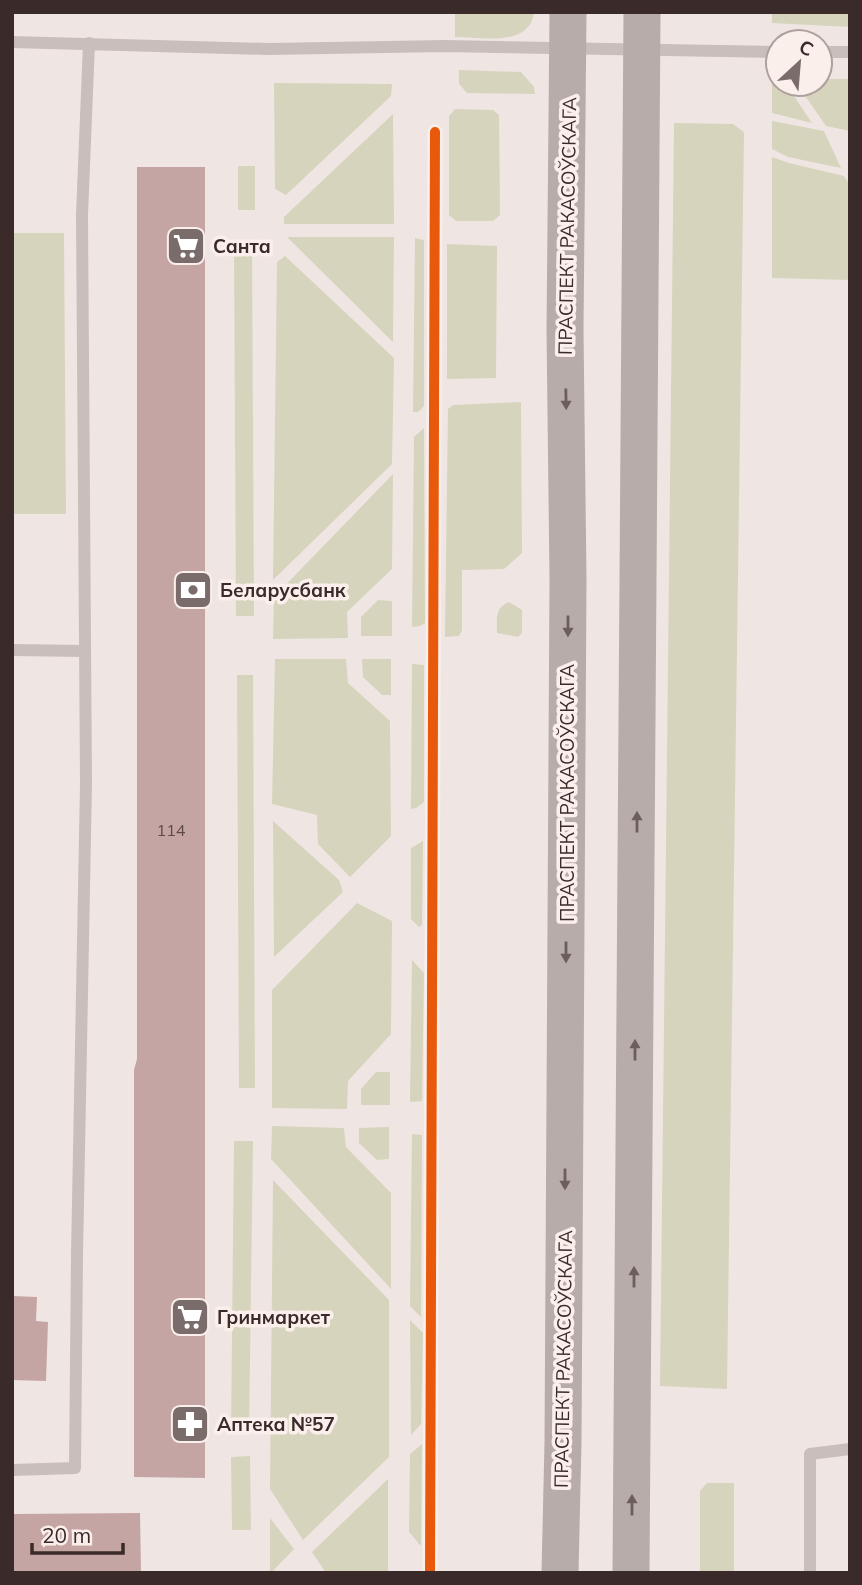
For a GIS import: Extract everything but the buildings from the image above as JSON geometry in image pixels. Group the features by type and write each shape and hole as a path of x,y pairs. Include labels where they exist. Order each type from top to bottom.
{"main road":[{"path":"631,1573 642,12"},
{"name":"ПРАСПЕКТ РАКАСОЎСКАГА","path":"560,1573 568,662 565,330 568,30"}],"lane":[{"path":"12,41 268,49 445,46 568,30 642,50 764,52"},
{"path":"12,1470 75,1468 86,784 82,215 89,43"},
{"path":"12,650 85,650"},
{"path":"810,1573 810,1454 850,1449"}],"shaded area":[{"path":"455,12 534,12 531,23 524,31 514,36 490,39 455,37"},
{"path":"772,12 845,12 850,17 850,27 772,23"},
{"path":"459,70 521,72 534,87 535,94 467,93 459,84"},
{"path":"834,79 850,79 850,131 826,126 807,98 834,98"},
{"path":"274,83 392,84 391,96 286,195 275,189"},
{"path":"772,98 795,98 812,123 772,113"},
{"path":"455,109 493,110 499,115 500,215 493,221 456,221 449,215 449,116"},
{"path":"393,114 394,224 284,224 284,217"},
{"path":"772,121 824,131 841,168 788,157 772,149"},
{"path":"674,123 733,124 744,132 727,1389 660,1386"},
{"path":"772,157 844,176 850,185 850,280 772,278"},
{"path":"238,166 255,166 255,210 238,210"},
{"path":"12,233 64,233 66,514 12,514"},
{"path":"287,237 394,237 393,342"},
{"path":"415,238 424,240 424,406 418,412 413,412"},
{"path":"447,244 497,246 496,378 447,379"},
{"path":"234,246 252,246 254,616 236,616"},
{"path":"285,256 394,358 392,464 273,580 277,262"},
{"path":"521,402 522,553 504,569 462,570 462,630 459,636 445,637 448,409 453,405"},
{"path":"424,428 425,623 412,627 414,437"},
{"path":"393,474 392,569 347,612 348,638 273,639 274,597"},
{"path":"378,600 392,601 392,636 361,636 361,617"},
{"path":"509,602 522,610 522,633 518,637 497,633 499,611"},
{"path":"275,659 346,659 348,683 390,721 391,836 350,877 318,844 317,815 272,804"},
{"path":"362,659 391,659 391,695 382,695 363,677"},
{"path":"412,664 424,665 424,802 411,809"},
{"path":"237,675 253,675 255,1088 239,1088"},
{"path":"273,821 339,880 343,892 274,957"},
{"path":"423,841 422,925 419,927 411,919 411,848"},
{"path":"357,903 392,921 391,1034 348,1081 347,1109 272,1108 272,990"},
{"path":"412,960 424,973 422,1101 410,1102"},
{"path":"376,1072 390,1072 390,1105 361,1105 361,1089"},
{"path":"272,1126 344,1128 346,1147 391,1193 391,1289 271,1159"},
{"path":"389,1127 389,1159 377,1160 359,1143 359,1128"},
{"path":"412,1134 422,1135 421,1317 410,1306"},
{"path":"234,1141 253,1141 249,1433 231,1433"},
{"path":"273,1180 389,1300 389,1457 303,1540 270,1489"},
{"path":"410,1320 423,1333 421,1424 411,1435"},
{"path":"422,1444 421,1546 409,1532 410,1454"},
{"path":"250,1456 251,1530 232,1530 231,1457"},
{"path":"388,1479 388,1573 326,1573 312,1552"},
{"path":"707,1483 734,1483 734,1573 700,1573 700,1491"},
{"path":"270,1518 294,1549 271,1573 270,1573"}],"cycle path":[{"path":"430,1573 435,132"}],"place":[{"name":"Санта","path":"186,246"},
{"name":"Беларусбанк","path":"193,590"},
{"name":"Гринмаркет","path":"190,1317"},
{"name":"Аптека №57","path":"190,1424"}]}
